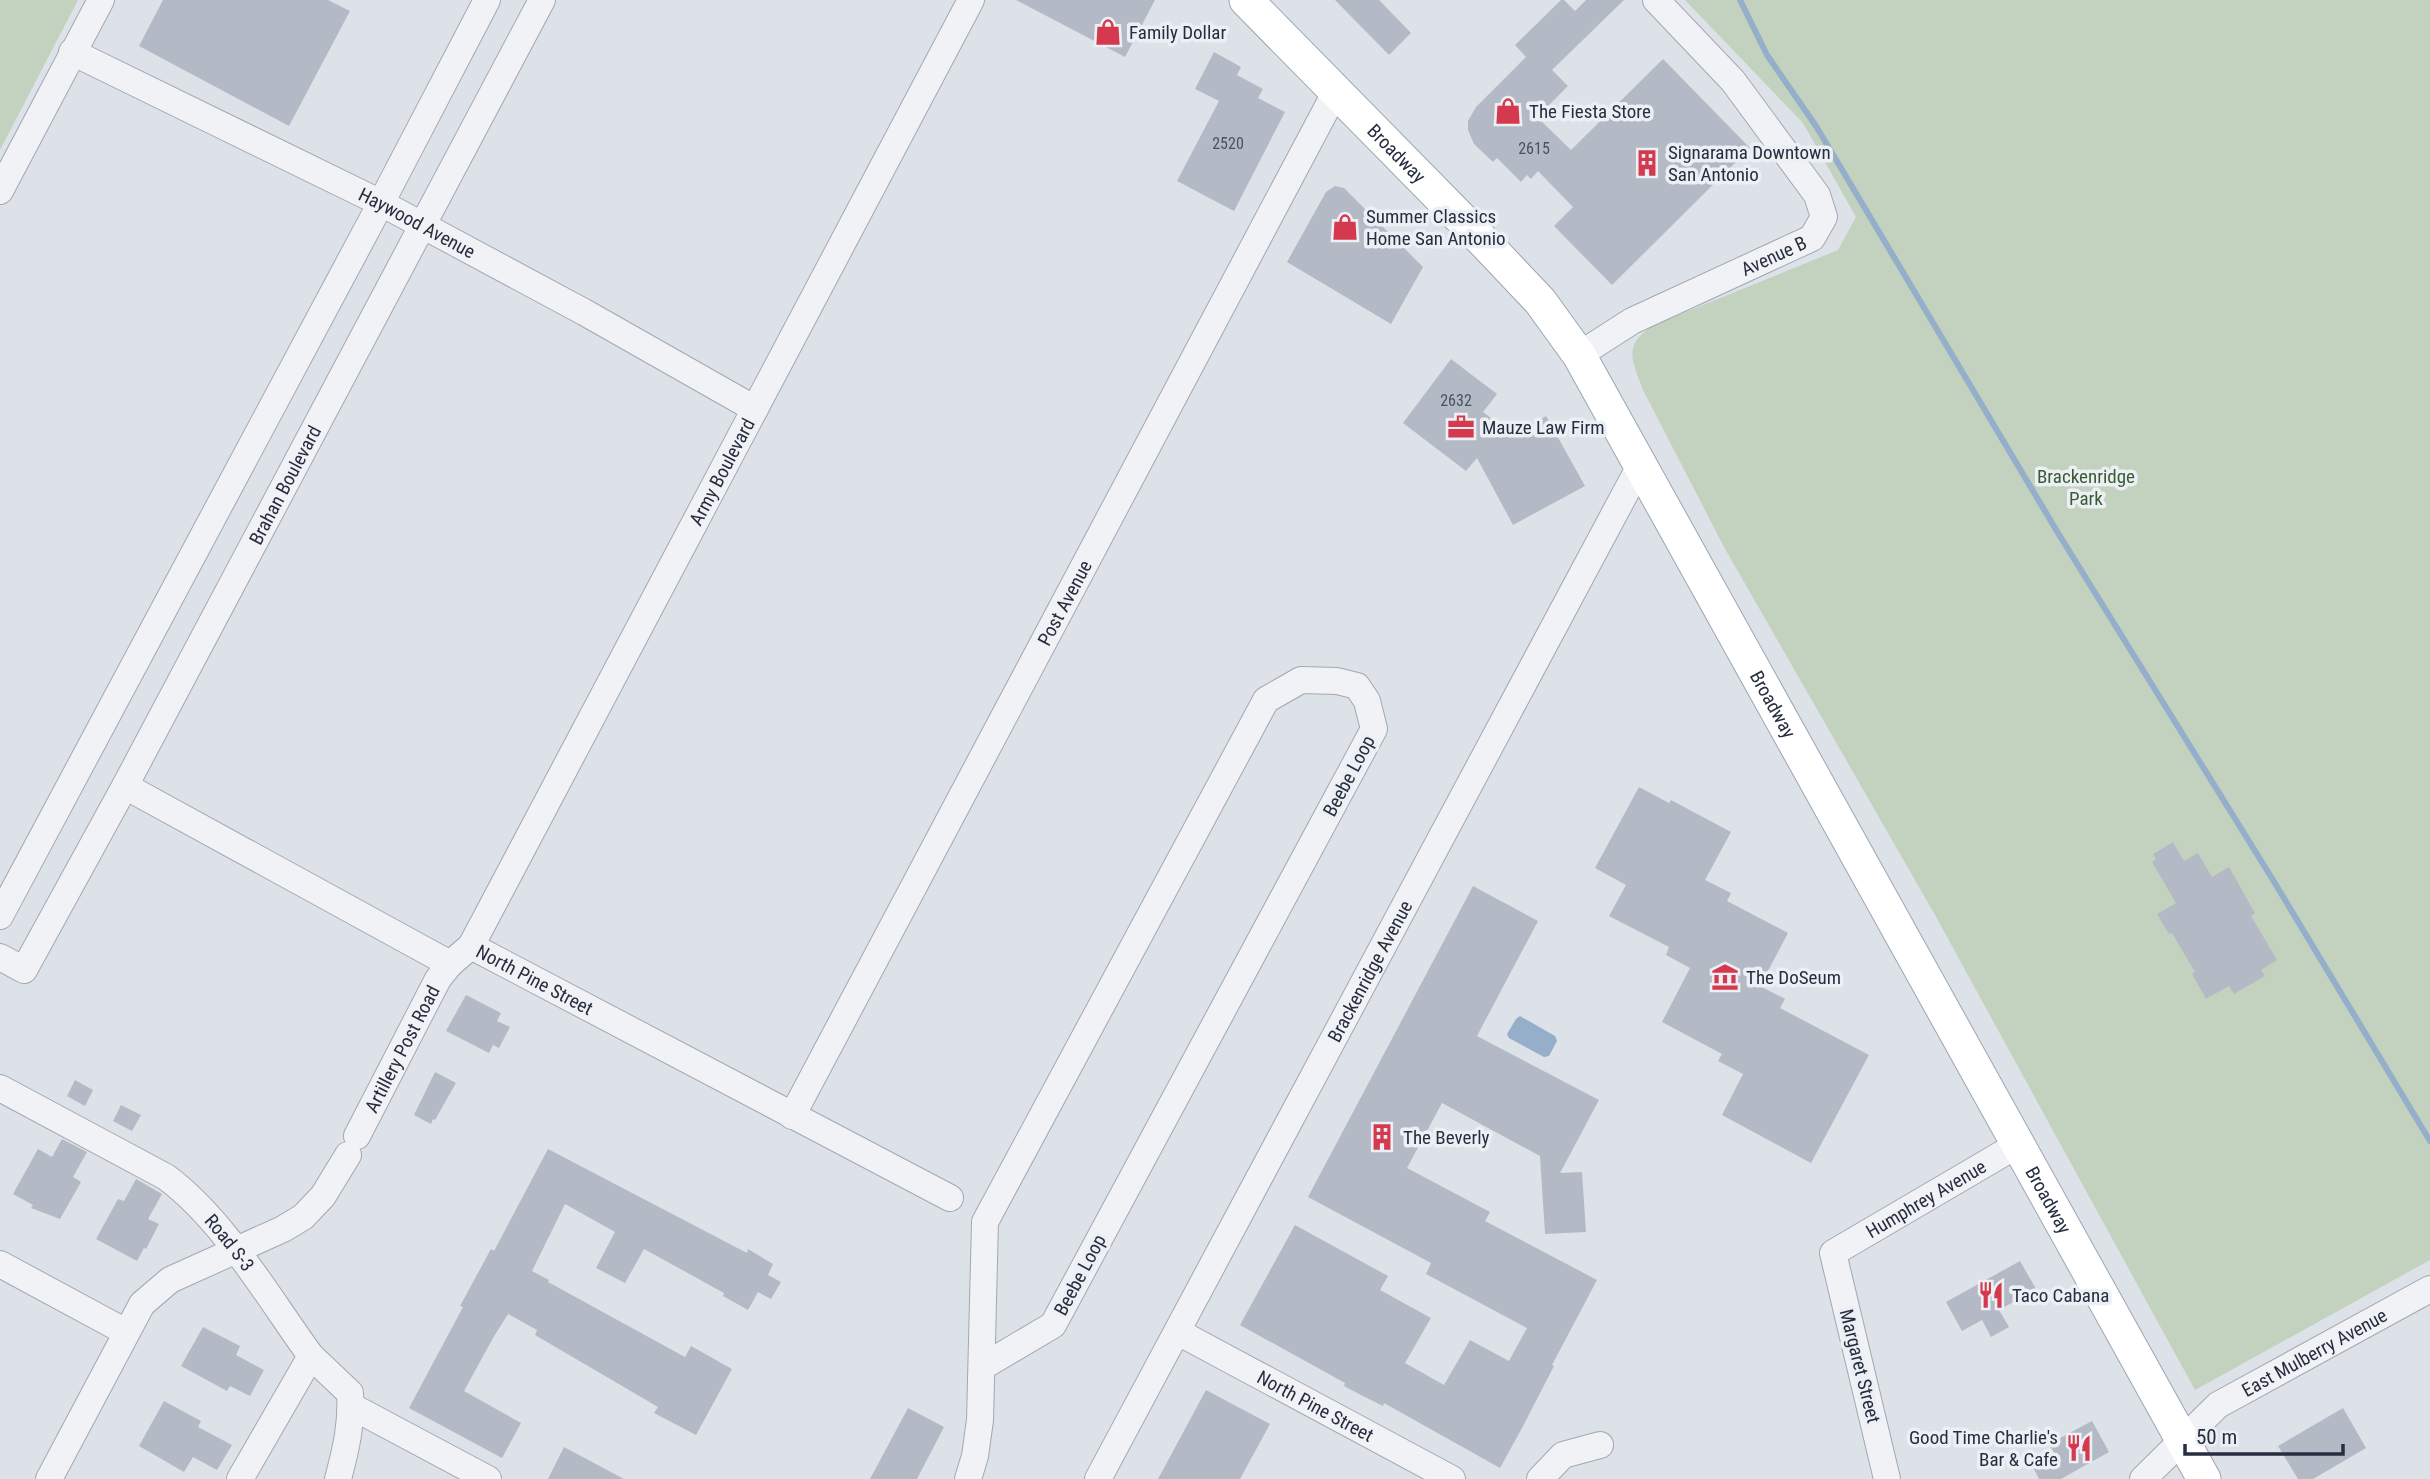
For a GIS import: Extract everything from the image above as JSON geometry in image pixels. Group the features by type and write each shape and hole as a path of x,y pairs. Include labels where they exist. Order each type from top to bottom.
{"main road":[{"name":"Broadway","path":"1246,0 1513,272 1540,301 1579,355 2204,1479"}],"street":[{"path":"0,191 100,0"},
{"path":"0,916 381,204 487,0"},
{"name":"Brahan Boulevard","path":"0,957 24,970 125,786 542,0"},
{"name":"Army Boulevard","path":"471,946 971,0"},
{"name":"Avenue B","path":"1579,355 1632,321 1812,239 1824,217 1817,195 1733,81 1656,0"},
{"name":"Haywood Avenue","path":"72,52 381,204 584,312 755,409"},
{"name":"Post Avenue","path":"792,1116 1336,91"},
{"name":"Brackenridge Avenue","path":"1098,1479 1641,464"},
{"name":"Beebe Loop","path":"1301,680 1337,681 1357,685 1367,701 1374,729 1053,1325 982,1367 985,1222 1266,700 1301,680"},
{"name":"North Pine Street","path":"125,786 450,964 471,946 950,1198"},
{"name":"Artillery Post Road","path":"49,1479 142,1304 170,1280 303,1217 323,1196 438,979 450,964"},
{"name":"Road S-3","path":"0,1088 166,1177 206,1212 311,1356 350,1393 351,1406"},
{"name":"Humphrey Avenue","path":"1833,1253 2018,1144"},
{"name":"Margaret Street","path":"1833,1253 1888,1479"},
{"path":"0,1264 126,1332"},
{"name":"East Mulberry Avenue","path":"2143,1479 2218,1405 2430,1289"},
{"name":"North Pine Street","path":"1178,1332 1452,1479"},
{"path":"240,1479 311,1356"},
{"path":"968,1479 975,1456 980,1420 982,1367"},
{"path":"338,1479 349,1437 351,1406 488,1479"},
{"path":"1540,1479 1563,1455 1600,1445"}],"green space":[{"path":"0,0 78,0 0,150"},
{"name":"Brackenridge Park","path":"1685,0 2430,0 2430,1260 2195,1390 1935,915 1724,547 1643,390 1632,354 1637,339 1644,332 1654,325 1838,250 1856,217 1803,123"}],"water":[{"path":"1520,1016 1555,1036 1557,1041 1549,1056 1544,1057 1509,1038 1507,1034"}],"building":[{"path":"163,0 328,0 350,11 289,126 139,46"},
{"name":"Family Dollar","path":"1016,0 1155,0 1125,57"},
{"path":"1335,0 1379,0 1411,33 1389,55"},
{"name":"Signarama Downtown San Antonio","path":"1561,0 1575,11 1586,0 1624,0 1552,70 1568,86 1537,117 1571,150 1663,59 1750,148 1612,285 1554,226 1573,207 1538,171 1531,179 1527,175 1521,182 1497,158 1493,162 1474,144 1468,130 1468,121 1476,107 1526,57 1515,45"},
{"path":"1214,52 1241,67 1237,75 1263,89 1258,98 1285,112 1234,211 1177,181 1219,101 1195,89"},
{"name":"Summer Classics Home San Antonio","path":"1335,186 1344,188 1423,267 1391,324 1287,262 1326,192"},
{"path":"1451,359 1497,394 1483,412 1513,435 1546,416 1585,486 1513,525 1477,458 1466,471 1403,423"},
{"name":"The DoSeum","path":"1639,787 1669,803 1671,800 1731,832 1705,880 1731,893 1727,901 1788,933 1760,986 1785,999 1780,1008 1869,1055 1811,1163 1722,1115 1743,1074 1718,1061 1722,1054 1662,1022 1690,968 1666,955 1669,947 1609,916 1626,885 1595,868"},
{"path":"2173,842 2184,861 2198,853 2212,877 2229,867 2255,913 2251,916 2277,960 2261,970 2265,976 2234,994 2229,986 2206,999 2192,974 2195,972 2172,933 2169,934 2157,914 2176,903 2152,862 2156,859 2153,854"},
{"name":"The Beverly","path":"1473,886 1538,921 1477,1036 1599,1100 1560,1173 1582,1172 1586,1232 1545,1234 1540,1156 1442,1103 1407,1168 1490,1212 1485,1221 1597,1280 1500,1468 1384,1403 1383,1406 1344,1386 1345,1383 1240,1325 1295,1225 1388,1276 1380,1290 1431,1318 1405,1363 1444,1385 1470,1340 1509,1361 1527,1328 1426,1274 1431,1263 1308,1197"},
{"path":"466,995 501,1013 497,1021 510,1027 499,1048 493,1045 489,1053 446,1031"},
{"path":"435,1072 456,1083 431,1124 414,1115"},
{"path":"75,1080 93,1090 85,1106 67,1096"},
{"path":"121,1105 141,1115 132,1131 113,1121"},
{"path":"62,1139 87,1152 73,1177 81,1182 60,1219 31,1208 33,1205 13,1194 38,1149 52,1157"},
{"path":"548,1149 773,1264 768,1275 781,1282 771,1299 758,1292 748,1310 723,1296 724,1293 644,1249 625,1283 596,1268 615,1232 565,1204 532,1271 685,1357 691,1346 732,1369 696,1435 654,1413 658,1407 535,1335 537,1330 508,1314 464,1391 521,1423 502,1458 409,1408 463,1307 460,1306 491,1249 494,1251"},
{"path":"136,1179 162,1194 148,1219 159,1224 137,1261 96,1239 118,1199 124,1201"},
{"name":"Taco Cabana","path":"2020,1261 2036,1289 1999,1310 2009,1327 1991,1337 1982,1320 1962,1331 1946,1302"},
{"path":"203,1327 240,1346 236,1355 264,1370 250,1396 230,1386 227,1391 181,1366"},
{"path":"1206,1390 1270,1424 1240,1479 1158,1479"},
{"path":"164,1401 201,1421 198,1427 232,1445 217,1470 193,1457 184,1472 139,1446"},
{"path":"908,1408 944,1427 917,1479 870,1479"},
{"path":"2343,1408 2366,1448 2313,1479 2298,1479 2278,1446"},
{"name":"Good Time Charlie's Bar & Cafe","path":"2092,1421 2109,1452 2061,1479 2039,1479 2033,1467 2055,1455 2049,1444"},
{"path":"564,1447 624,1479 548,1479"}],"waterway":[{"path":"1740,0 1767,55 1816,126 2058,533 2273,880 2430,1141"}],"place":[{"name":"Family Dollar","path":"1108,32"},
{"name":"The Fiesta Store","path":"1508,111"},
{"name":"Signarama Downtown San Antonio","path":"1647,163"},
{"name":"Summer Classics Home San Antonio","path":"1345,227"},
{"name":"Mauze Law Firm","path":"1461,427"},
{"name":"The DoSeum","path":"1725,977"},
{"name":"The Beverly","path":"1382,1137"},
{"name":"Taco Cabana","path":"1991,1295"},
{"name":"Good Time Charlie's Bar & Cafe","path":"2079,1448"}]}
